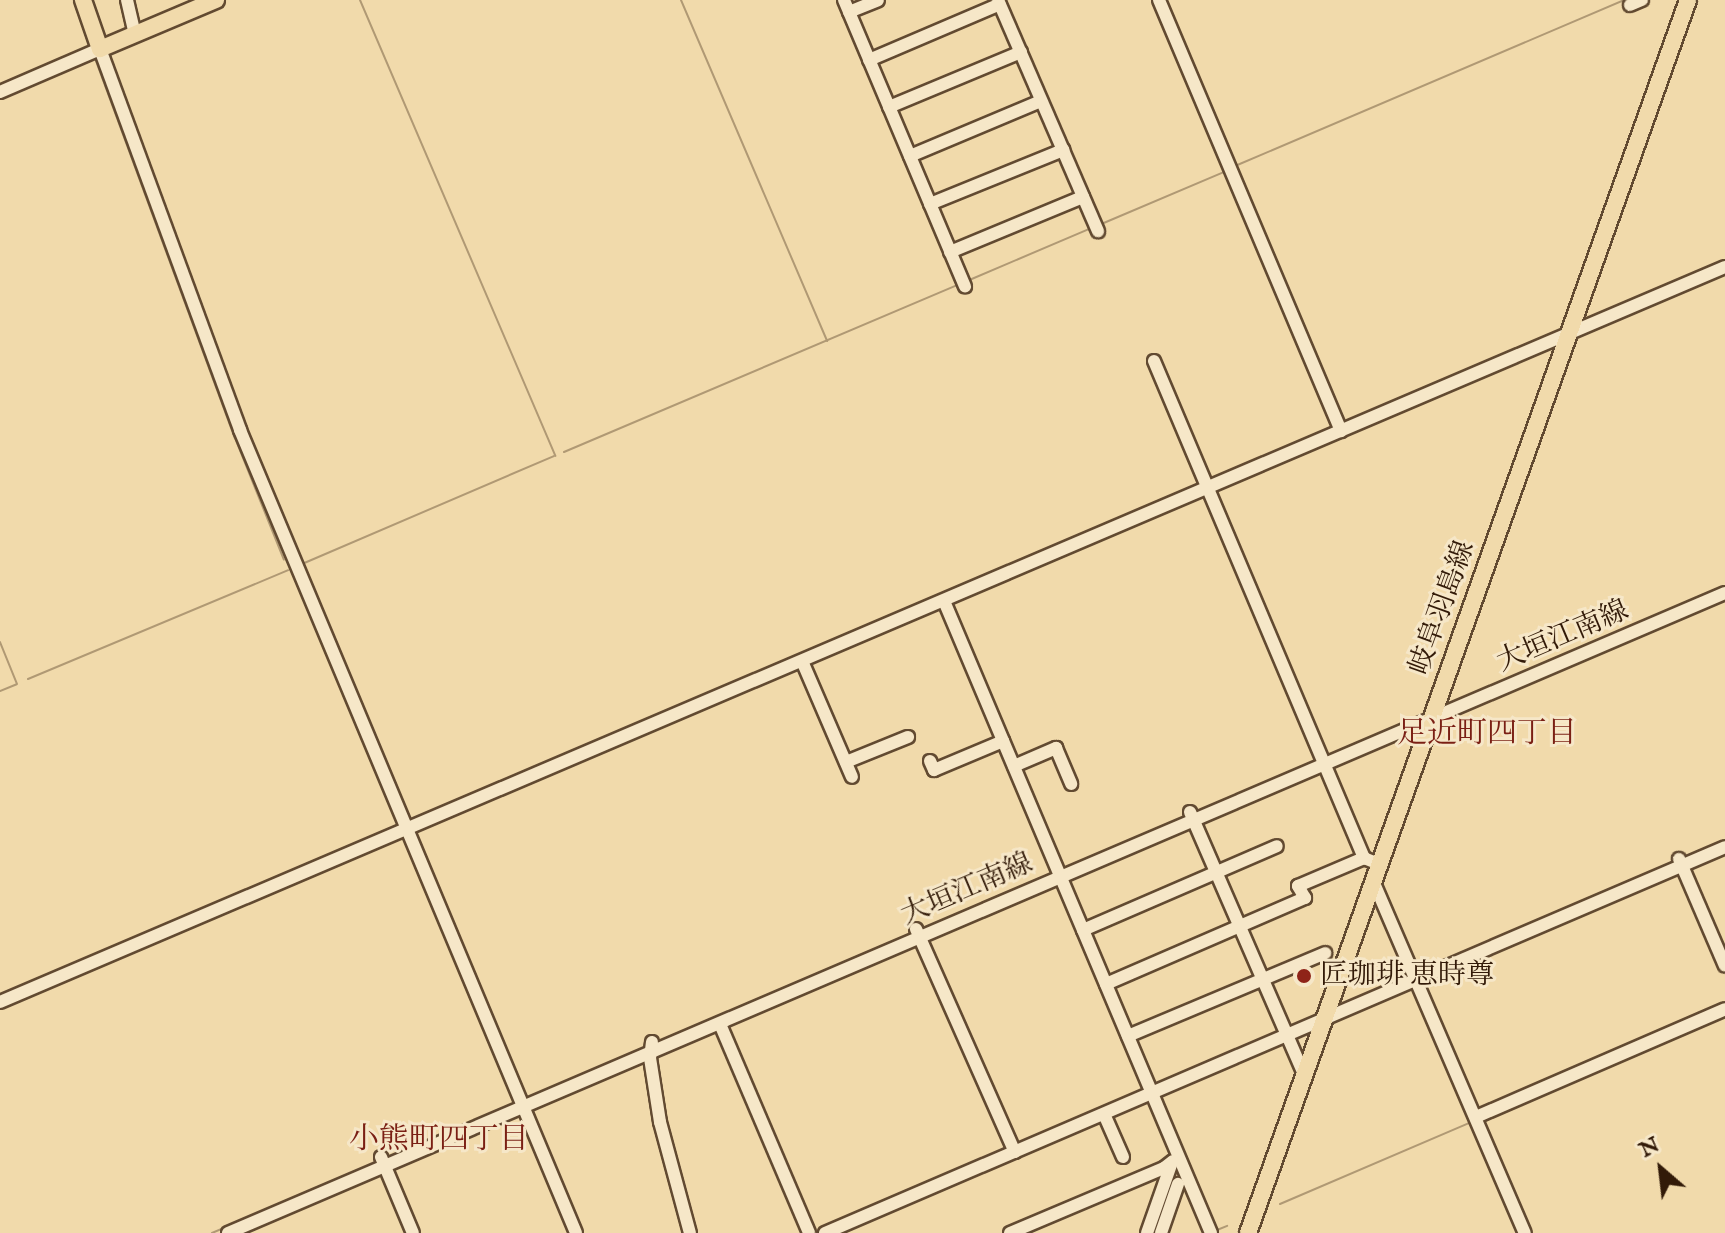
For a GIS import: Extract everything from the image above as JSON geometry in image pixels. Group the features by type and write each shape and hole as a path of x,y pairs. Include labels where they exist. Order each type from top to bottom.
{"main road":[{"path":"83,0 100,49 216,0"},
{"name":"岐阜羽島線","path":"1248,1233 1688,0"}],"street":[{"path":"127,0 135,34"},
{"path":"878,0 846,6 965,287"},
{"path":"1159,0 1341,431"},
{"path":"869,60 999,2 1098,231"},
{"path":"0,92 100,49 240,430 576,1233"},
{"path":"889,107 1021,52"},
{"path":"910,156 1041,101"},
{"path":"930,204 1063,150"},
{"path":"950,252 1083,197"},
{"path":"0,1002 1725,267"},
{"path":"1154,361 1364,858 1381,865"},
{"name":"大垣江南線","path":"228,1233 252,1218 523,1108 653,1048 720,1024 918,933 1323,761 1430,720 1725,593"},
{"path":"944,601 1152,1093 1175,1156 1211,1233"},
{"path":"802,661 852,777"},
{"path":"846,762 908,737"},
{"path":"930,761 934,770 1003,741"},
{"path":"1014,766 1056,748 1071,784"},
{"path":"1192,817 1305,1077"},
{"path":"1083,930 1277,846"},
{"path":"825,1233 1287,1036 1417,976 1725,847"},
{"path":"1106,984 1305,898 1298,886 1364,858"},
{"path":"1681,863 1725,966"},
{"path":"1374,883 1417,976 1525,1233"},
{"path":"918,933 1015,1152"},
{"path":"1128,1036 1325,953"},
{"path":"1476,1117 1725,1009"},
{"path":"720,1024 809,1233"},
{"path":"653,1048 650,1058 660,1122 690,1233"},
{"path":"1104,1114 1123,1157"},
{"path":"1014,1232 1164,1168 1175,1156"},
{"path":"1147,1233 1175,1156"},
{"path":"384,1163 413,1233"},
{"path":"1161,1233 1178,1184"}],"waterway":[{"path":"360,0 555,456"},
{"path":"681,0 827,341"},
{"path":"1235,166 1624,0"},
{"path":"96,61 235,438 284,560"},
{"path":"1099,225 1226,171"},
{"path":"967,281 1089,229"},
{"path":"564,452 957,285"},
{"path":"302,564 554,456"},
{"path":"28,679 288,570"},
{"path":"0,642 17,684"},
{"path":"0,691 17,684"},
{"path":"1280,1204 1471,1122"},
{"path":"1153,1233 1177,1166"},
{"path":"212,1233 336,1180"},
{"path":"1217,1230 1227,1226"}],"place":[{"name":"匠珈琲 恵時尊","path":"1304,976"}],"district":[{"name":"足近町四丁目","path":"1487,734"},
{"name":"小熊町四丁目","path":"439,1140"}]}
